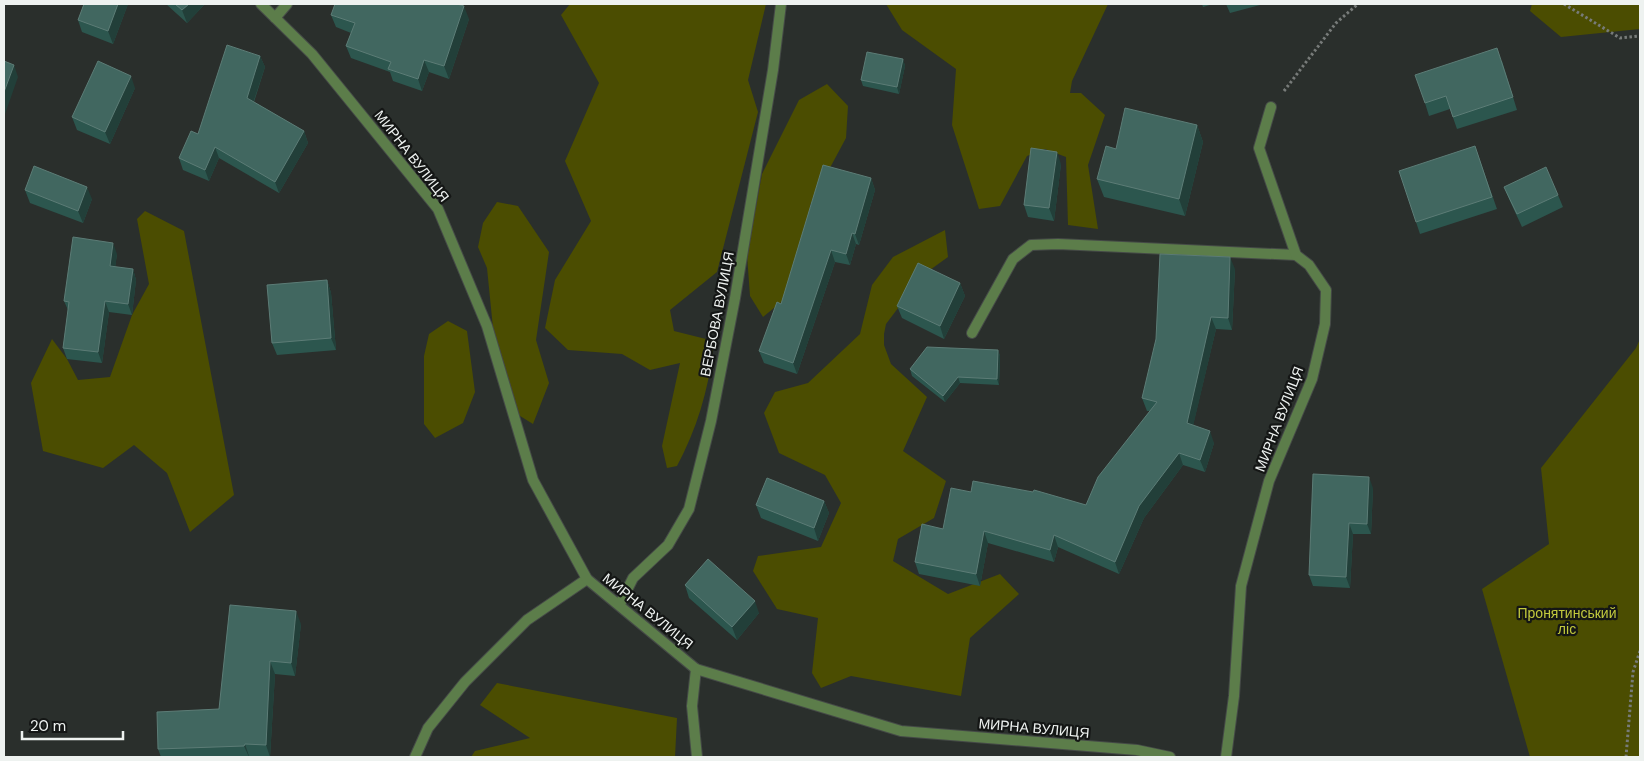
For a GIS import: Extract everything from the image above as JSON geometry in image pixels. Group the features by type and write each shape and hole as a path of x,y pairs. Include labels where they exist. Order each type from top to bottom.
{"street":[{"name":"МИРНА ВУЛИЦЯ","path":"261,4 312,54 438,209 486,326 533,480 587,579 620,604 696,668 901,730 1137,750 1170,757"},
{"path":"275,18 287,4"},
{"name":"ВЕРБОВА ВУЛИЦЯ","path":"620,604 633,578 668,546 689,510 711,421 735,298 773,70 780,4"},
{"name":"МИРНА ВУЛИЦЯ","path":"1226,757 1234,696 1240,586 1269,481 1312,379 1325,324 1326,290 1309,264 1296,254 1259,148 1271,107"},
{"path":"972,333 1013,258 1031,245 1058,244 1296,254"},
{"path":"415,757 428,728 465,682 527,620 587,579"},
{"path":"696,668 692,706 697,757"}],"path":[{"path":"1271,107 1336,23 1358,4"},
{"path":"1564,4 1620,38 1640,36"},
{"path":"1626,757 1633,672 1640,651"}],"green space":[{"path":"570,4 766,4 748,80 758,112 717,272 670,310 674,331 706,339 713,349 701,409 690,439 677,466 667,468 662,446 680,363 650,370 622,354 568,350 545,328 555,280 591,221 565,161 599,83 561,15"},
{"path":"886,4 1108,4 1072,81 1070,93 1081,93 1105,115 1088,165 1098,229 1068,225 1066,157 1045,149 1027,156 1000,206 979,209 952,125 956,69 902,30"},
{"path":"1532,4 1640,4 1640,29 1561,37 1530,11"},
{"path":"827,84 848,106 846,138 810,205 810,237 791,294 763,317 750,296 747,255 762,174 799,100"},
{"path":"497,202 518,206 549,252 536,340 549,383 533,424 512,411 497,368 487,268 478,247 483,223"},
{"path":"145,211 184,231 234,495 190,532 167,473 134,445 103,468 43,451 31,383 52,339 67,359 78,380 110,377 132,315 149,284 137,219"},
{"path":"945,230 948,257 923,275 886,324 884,334 884,345 891,364 927,397 903,451 946,481 934,518 898,539 893,561 948,594 1000,574 1019,594 970,638 961,696 851,676 821,688 812,673 818,618 777,609 753,571 758,556 821,547 841,503 825,475 779,453 764,413 775,392 808,383 860,334 872,285 893,257"},
{"path":"448,321 467,331 475,392 463,423 435,438 424,424 424,356 429,334"},
{"name":"Пронятинський ліс","path":"1640,339 1640,757 1530,757 1482,589 1549,544 1541,468 1636,348"},
{"path":"497,683 677,718 675,757 471,757 475,751 530,738 480,705"}],"building":[{"path":"84,4 118,4 108,31 78,20"},
{"path":"175,4 189,4 182,10"},
{"path":"335,4 457,4 464,6 444,66 424,60 418,79 388,69 391,62 346,46 355,23 331,15"},
{"path":"227,45 260,56 247,98 304,131 275,182 215,147 205,170 179,158 191,131 198,134"},
{"path":"1497,48 1513,97 1453,117 1446,96 1425,103 1415,75"},
{"path":"867,52 903,59 897,87 861,80"},
{"path":"4,61 14,65 4,92"},
{"path":"98,61 131,76 105,132 72,117"},
{"path":"1125,108 1197,125 1179,199 1097,179 1106,146 1116,149"},
{"path":"1475,146 1492,197 1416,222 1399,171"},
{"path":"1031,148 1057,152 1049,208 1024,205"},
{"path":"823,165 871,178 855,234 852,233 846,254 831,250 793,363 759,351 777,302 781,304"},
{"path":"34,166 87,187 78,211 25,190"},
{"path":"1546,167 1558,195 1517,214 1504,187"},
{"path":"73,237 113,243 110,266 133,269 128,304 105,301 98,352 63,348 69,302 64,301"},
{"path":"1160,254 1230,257 1228,318 1211,317 1187,423 1210,431 1200,460 1179,453 1139,506 1115,562 1054,535 1050,550 984,531 976,574 915,562 922,524 943,529 951,488 971,492 973,481 1033,492 1034,490 1086,505 1098,477 1157,402 1142,398 1156,339"},
{"path":"918,263 960,283 940,326 897,306"},
{"path":"327,280 331,338 272,343 267,285"},
{"path":"927,347 998,350 997,379 958,377 943,396 910,369"},
{"path":"1313,474 1369,477 1367,524 1349,523 1346,577 1309,575"},
{"path":"767,478 824,501 814,528 756,505"},
{"path":"708,559 755,601 732,627 685,585"},
{"path":"230,605 296,611 291,663 270,661 266,745 245,744 244,746 158,749 157,712 219,709"}]}
